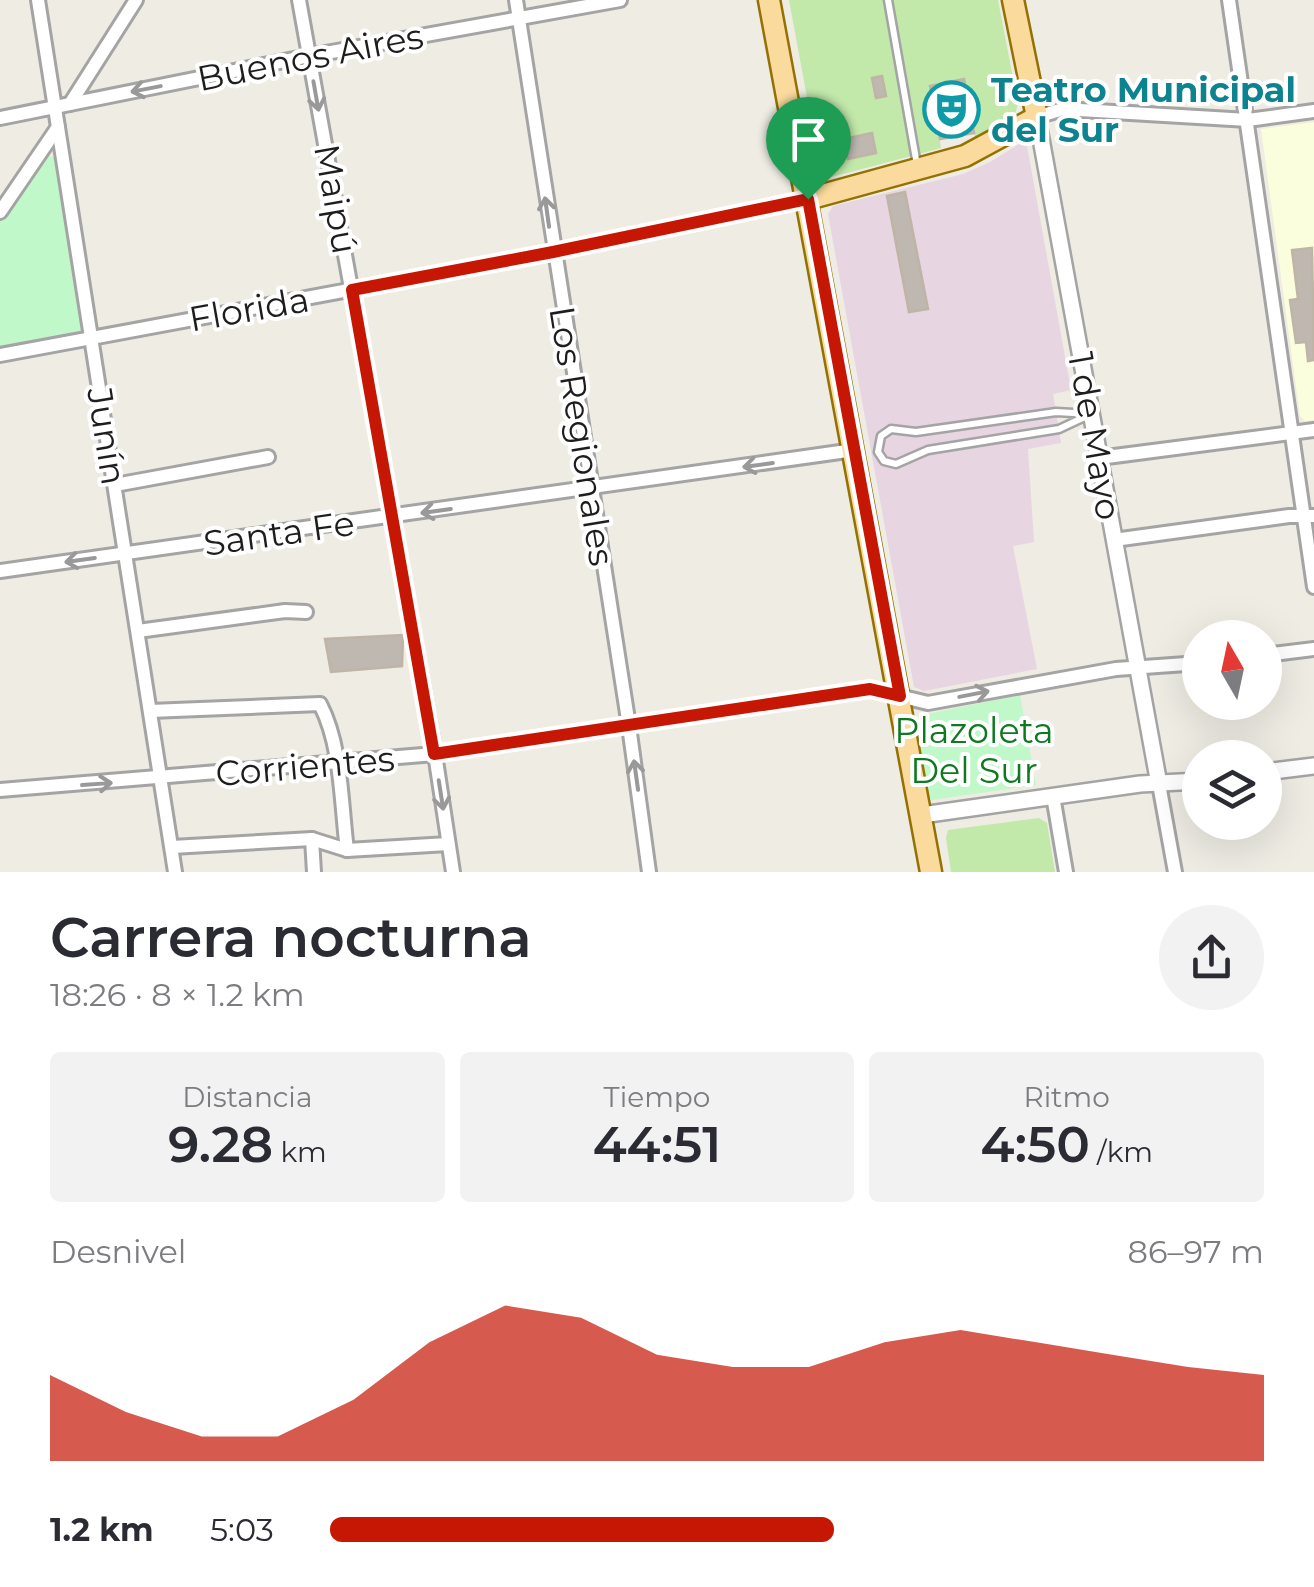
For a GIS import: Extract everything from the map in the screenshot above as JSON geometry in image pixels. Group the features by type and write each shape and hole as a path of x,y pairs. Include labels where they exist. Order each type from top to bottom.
{"main road":[{"path":"769,0 931,872"},
{"name":"1 de Mayo","path":"1013,0 1036,117"},
{"name":"Florida","path":"808,199 918,171 983,149 1036,117"}],"street":[{"name":"Junín","path":"38,0 175,872"},
{"path":"70,104 136,0"},
{"name":"Maipú","path":"299,0 453,872"},
{"name":"Los Regionales","path":"516,0 649,872"},
{"name":"Buenos Aires","path":"0,118 519,16 620,0"},
{"path":"1230,0 1291,433 1309,516 1314,587"},
{"name":"Florida","path":"1036,117 1062,109 1248,120 1314,111"},
{"name":"1 de Mayo","path":"1036,117 1174,872"},
{"path":"0,212 58,127"},
{"name":"Florida","path":"0,355 553,252 808,199"},
{"path":"1099,458 1314,430"},
{"name":"Santa Fe","path":"0,571 854,450"},
{"path":"114,485 268,458"},
{"path":"1114,540 1309,516"},
{"path":"138,631 285,610 306,612"},
{"path":"1282,653 1314,649"},
{"name":"Corrientes","path":"0,790 434,754 870,689 928,703 1116,669 1182,664"},
{"path":"150,711 320,704 336,764 346,850"},
{"path":"1282,770 1314,766"},
{"path":"922,815 1182,782"},
{"path":"1053,796 1066,872"},
{"path":"172,847 312,839 346,850 448,844"},
{"path":"312,839 314,872"}],"lane":[{"path":"888,0 918,171"},
{"path":"1056,412 1091,414 1059,429 943,447 896,464 884,461 878,446 881,436 891,430 916,432 1056,412"}],"shaded area":[{"path":"1314,122 1314,420 1305,421 1300,416 1261,129"},
{"path":"1021,143 1027,146 1071,390 1053,394 1061,443 1028,449 1034,542 1013,546 1037,669 924,691 914,687 828,214 833,206 963,174"}],"green space":[{"path":"789,0 998,0 1018,104 1015,114 975,137 964,80 930,86 941,148 828,178 821,173"},
{"path":"47,156 54,157 57,163 83,329 77,336 0,350 0,221"},
{"name":"Plazoleta Del Sur","path":"1020,695 1036,785 932,800 928,795 917,719"},
{"path":"1039,818 1047,823 1055,872 951,872 948,830"}],"building":[{"path":"882,76 886,96 876,98 872,78"},
{"name":"Teatro Municipal del Sur","path":"964,79 974,133 940,139 930,86"},
{"path":"872,133 876,153 848,159 844,139"},
{"path":"905,192 928,309 909,312 887,196"},
{"path":"1312,248 1314,360 1308,361 1306,342 1296,343 1290,300 1298,299 1292,250"},
{"path":"403,635 402,666 331,672 325,639"}],"place":[{"name":"Teatro Municipal del Sur","path":"952,109"}],"route":[{"path":"808,199 900,696 870,689 434,754 352,290 808,199"}]}
